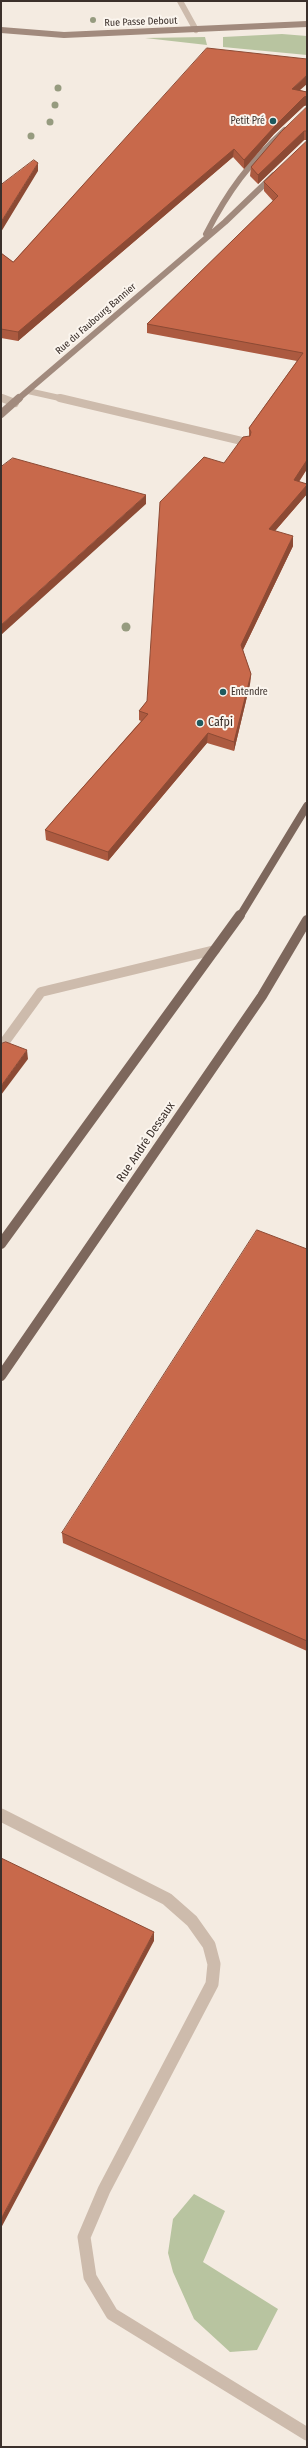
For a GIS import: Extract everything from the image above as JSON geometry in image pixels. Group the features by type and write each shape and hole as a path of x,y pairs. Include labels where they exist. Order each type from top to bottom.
{"main road":[{"name":"Rue Passe Debout","path":"1,30 64,35 282,27 307,24"},
{"name":"Rue Passe Debout","path":"282,27 307,30"},
{"name":"Rue du Faubourg Bannier","path":"204,238 221,205 254,160 288,126"},
{"name":"Rue du Faubourg Bannier","path":"1,414 204,238 225,222 280,169"},
{"path":"1,1244 239,917 307,806"},
{"name":"Rue André Dessaux","path":"1,1376 262,996 307,920"}],"street":[{"path":"180,1 196,30"},
{"path":"28,391 246,442"},
{"path":"1,398 15,402"},
{"path":"1,1046 41,992 215,950"},
{"path":"1,1815 167,1900 192,1921 208,1945 214,1964 212,1984 104,2190 84,2237 90,2277 112,2314 307,2434"}],"green space":[{"path":"282,34 307,36 307,55 223,47 223,37"},
{"path":"205,37 207,45 145,38"},
{"path":"194,2194 225,2211 203,2262 278,2309 257,2350 230,2352 194,2319 173,2272 168,2253 173,2219"}],"building":[{"path":"207,48 307,59 307,75 292,89 307,92 307,96 304,97 275,126 244,160 234,149 18,332 1,329 1,253 13,262"},
{"path":"307,107 307,131 304,131 258,175 251,167 281,132"},
{"path":"307,141 307,460 294,480 307,485 269,529 293,536 241,645 251,674 234,742 208,733 108,852 45,830 148,714 139,711 147,701 160,502 204,457 224,463 243,437 250,436 251,432 249,428 303,353 147,324 278,196 264,182"},
{"path":"34,160 38,163 1,222 1,185"},
{"path":"13,458 146,495 1,625 1,467"},
{"path":"6,1042 27,1050 1,1086 1,1044"},
{"path":"257,1230 307,1249 307,1641 62,1533"},
{"path":"1,1858 154,1932 1,2219"}],"place":[{"name":"Petit Pré","path":"273,121"},
{"name":"Entendre","path":"223,692"},
{"name":"Cafpi","path":"200,723"}]}
